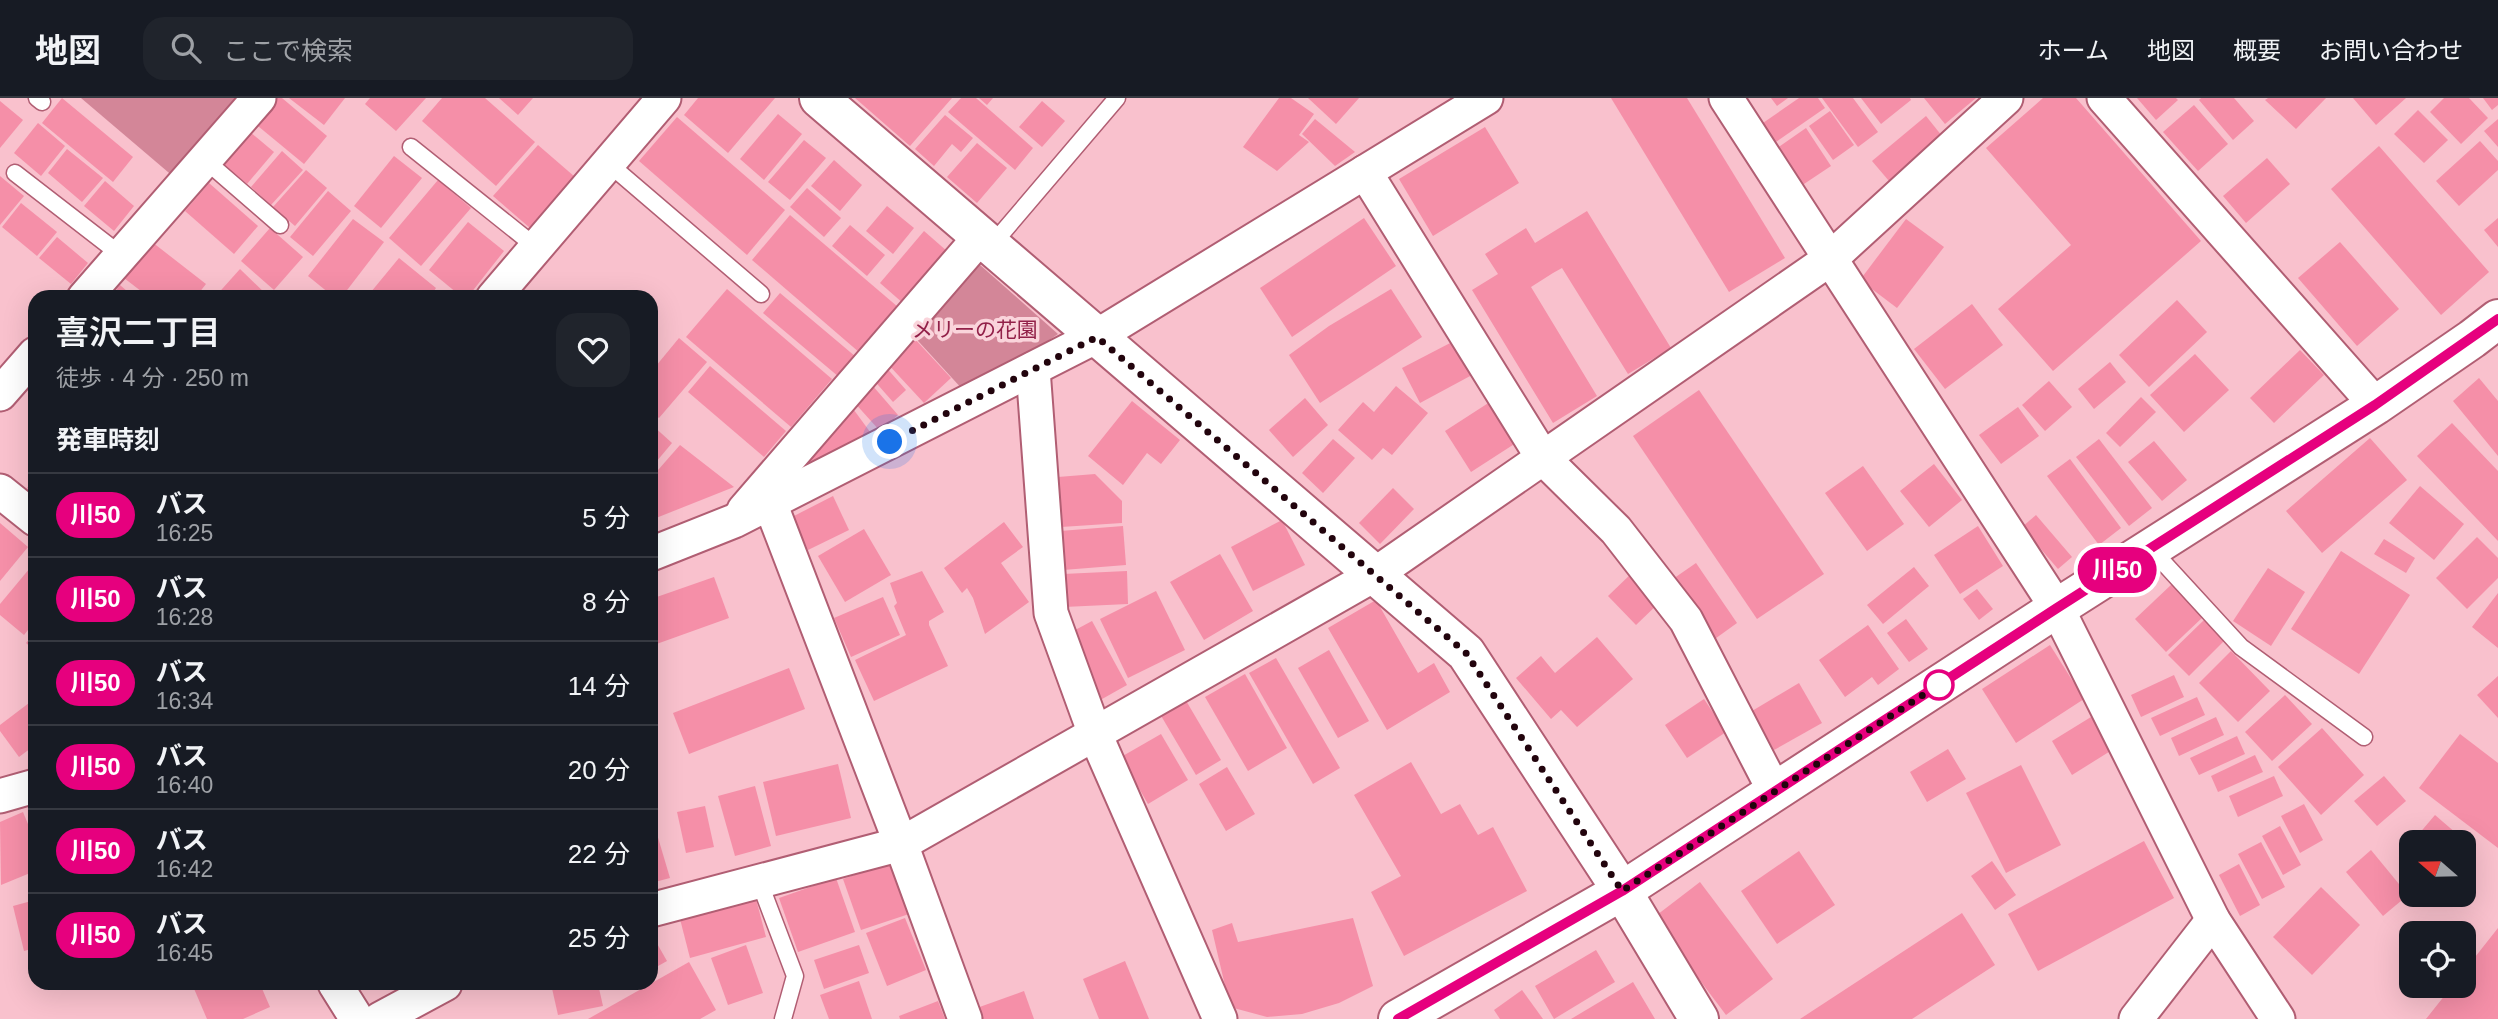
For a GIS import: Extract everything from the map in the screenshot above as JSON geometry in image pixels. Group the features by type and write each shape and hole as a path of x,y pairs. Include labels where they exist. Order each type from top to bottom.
{"street":[{"path":"91,290 259,98"},
{"path":"501,290 664,98"},
{"path":"819,98 1466,653 1622,891 1699,1019"},
{"path":"658,551 734,521 1097,337 1486,98"},
{"path":"1726,98 2057,608 2214,920 2278,1019"},
{"path":"658,908 901,844 1374,575 1830,259 2006,98"},
{"path":"2104,98 2375,405"},
{"path":"1365,172 1543,458 1616,530 1686,620 1776,792"},
{"path":"734,521 986,241"},
{"path":"1398,1019 1622,891 2375,405 2472,339 2498,318"},
{"path":"0,394 28,362"},
{"path":"1033,369 1051,613 1095,734 1220,1019"},
{"path":"0,491 28,513"},
{"path":"770,503 965,1019"},
{"path":"0,796 28,788"},
{"path":"2136,1019 2214,920"},
{"path":"339,990 357,1019"},
{"path":"380,1019 434,990"}],"lane":[{"path":"986,241 1116,98"},
{"path":"411,147 536,247"},
{"path":"205,160 279,225"},
{"path":"608,163 761,294"},
{"path":"15,173 121,255"},
{"path":"2151,549 2241,647 2364,737"},
{"path":"759,881 795,976 783,1019"}],"green space":[{"path":"81,98 241,98 175,178"},
{"name":"メリーの花園","path":"971,257 1058,334 1009,368 964,391 908,330"}],"building":[{"path":"62,98 133,157 113,182 42,123"},
{"path":"273,98 282,98 327,136 304,164 253,122"},
{"path":"289,98 345,98 324,125"},
{"path":"370,98 426,98 396,131 365,104"},
{"path":"442,98 485,98 535,142 496,186 422,121"},
{"path":"499,98 533,98 518,115"},
{"path":"698,98 775,98 728,153 684,115"},
{"path":"855,98 952,98 910,146"},
{"path":"961,98 976,98 1033,148 1015,170 948,112"},
{"path":"979,98 993,98 987,105"},
{"path":"1279,98 1291,98 1314,114 1299,135 1309,142 1277,171 1243,147"},
{"path":"1308,98 1359,98 1336,124"},
{"path":"1611,98 1687,98 1785,258 1729,292"},
{"path":"1771,98 1788,98 1777,106"},
{"path":"1799,98 1818,98 1825,108 1773,144 1760,125"},
{"path":"1822,98 1853,98 1878,132 1858,147"},
{"path":"1861,98 1910,98 1911,100 1881,124"},
{"path":"1924,98 1976,98 1945,124"},
{"path":"2043,98 2076,98 2201,241 2053,371 1998,309 2071,245 1986,148"},
{"path":"2137,98 2176,98 2178,100 2156,120"},
{"path":"2234,98 2254,121 2233,140 2199,100"},
{"path":"2326,98 2296,129 2265,100"},
{"path":"2353,98 2406,98 2376,125"},
{"path":"2444,98 2469,98 2488,118 2461,144 2430,112"},
{"path":"2483,98 2498,98 2498,105 2492,110"},
{"path":"0,101 23,120 0,148"},
{"path":"1042,101 1065,121 1042,147 1019,127"},
{"path":"2194,105 2228,144 2198,171 2163,132"},
{"path":"2418,110 2448,140 2424,163 2394,134"},
{"path":"1830,111 1854,145 1833,160 1809,126"},
{"path":"778,114 802,134 764,180 740,159"},
{"path":"945,115 973,138 961,152 952,144 934,166 915,149"},
{"path":"1926,116 1942,136 1889,181 1872,161"},
{"path":"677,117 785,210 747,255 639,161"},
{"path":"1315,119 1355,152 1335,166 1302,134"},
{"path":"2498,119 2498,147 2484,131"},
{"path":"38,123 65,146 41,176 14,153"},
{"path":"1485,127 1519,183 1433,236 1399,179"},
{"path":"1806,128 1831,166 1798,188 1773,151"},
{"path":"250,132 274,152 247,184 223,164"},
{"path":"804,140 826,158 790,200 768,182"},
{"path":"2480,141 2498,161 2498,170 2459,206 2436,181"},
{"path":"977,143 1007,168 977,203 947,177"},
{"path":"538,145 575,177 530,228 493,196"},
{"path":"2379,146 2489,272 2441,315 2331,189"},
{"path":"67,149 103,178 82,202 48,173"},
{"path":"282,151 303,170 271,205 251,187"},
{"path":"394,156 422,178 381,228 354,206"},
{"path":"2267,158 2290,184 2246,223 2223,196"},
{"path":"834,160 862,185 840,211 811,186"},
{"path":"306,170 327,188 295,226 273,207"},
{"path":"0,176 24,196 0,225"},
{"path":"438,180 471,208 421,266 389,238"},
{"path":"105,181 134,206 114,231 84,206"},
{"path":"209,183 258,226 234,254 185,211"},
{"path":"807,188 841,218 824,237 790,207"},
{"path":"328,191 351,211 313,256 290,237"},
{"path":"21,203 57,232 37,256 2,227"},
{"path":"887,206 914,228 893,254 866,231"},
{"path":"1587,211 1671,348 1628,374 1562,268 1553,273 1531,287 1597,396 1553,423 1472,290 1498,274 1485,254 1526,228 1535,243"},
{"path":"790,215 898,307 860,353 752,260"},
{"path":"1364,218 1396,266 1292,337 1260,288"},
{"path":"2498,218 2498,247 2484,230"},
{"path":"353,219 384,242 347,290 325,290 308,276"},
{"path":"1906,219 1944,247 1897,308 1860,280"},
{"path":"468,222 504,251 473,290 453,290 429,270"},
{"path":"850,225 885,255 867,276 832,246"},
{"path":"270,228 303,257 274,290 241,261"},
{"path":"924,231 948,252 904,304 880,283"},
{"path":"57,237 88,263 71,284 39,258"},
{"path":"152,242 206,284 201,290 140,290 124,278"},
{"path":"2340,242 2399,309 2357,346 2298,278"},
{"path":"399,258 436,288 435,290 373,290"},
{"path":"240,269 262,290 221,290"},
{"path":"727,289 832,379 791,427 686,337"},
{"path":"1391,289 1422,337 1320,403 1289,355 1329,326"},
{"path":"780,293 856,357 839,377 763,313"},
{"path":"2177,300 2207,332 2149,387 2119,355"},
{"path":"1972,304 2003,345 1945,389 1914,349"},
{"path":"913,337 951,378 924,403 886,362"},
{"path":"679,338 707,362 659,418 658,417 658,364"},
{"path":"1454,341 1472,375 1420,403 1402,368"},
{"path":"2300,350 2324,375 2274,423 2250,398"},
{"path":"2195,354 2229,390 2184,432 2150,395"},
{"path":"2110,362 2126,382 2094,409 2078,389"},
{"path":"884,365 906,390 893,402 871,377"},
{"path":"710,366 786,431 764,457 688,392"},
{"path":"2479,378 2498,401 2498,456 2453,401"},
{"path":"2049,381 2072,407 2045,431 2022,405"},
{"path":"872,385 898,415 880,431 853,401"},
{"path":"1396,386 1428,413 1392,455 1383,448 1372,460 1338,430 1363,402 1374,412"},
{"path":"1699,390 1824,574 1757,619 1633,436"},
{"path":"2141,397 2156,412 2120,447 2106,433"},
{"path":"1305,398 1328,425 1293,457 1269,430"},
{"path":"1493,400 1519,441 1471,472 1445,431"},
{"path":"1132,401 1180,440 1161,464 1147,453 1123,485 1088,456"},
{"path":"851,406 873,436 788,482"},
{"path":"2018,407 2039,436 2001,464 1979,435"},
{"path":"2452,423 2498,471 2498,541 2417,456"},
{"path":"658,430 672,443 658,460"},
{"path":"2370,438 2407,480 2322,553 2286,511"},
{"path":"1333,439 1355,458 1323,493 1302,473"},
{"path":"2099,439 2152,508 2129,526 2076,457"},
{"path":"2154,441 2187,480 2162,501 2128,462"},
{"path":"680,445 734,487 658,517 658,470"},
{"path":"2070,459 2121,528 2099,545 2047,476"},
{"path":"1934,464 1962,500 1929,527 1900,491"},
{"path":"1863,466 1904,524 1867,551 1825,493"},
{"path":"1095,474 1122,501 1122,523 1061,527 1058,477"},
{"path":"2420,486 2464,524 2434,560 2389,523"},
{"path":"1393,488 1414,509 1380,544 1359,523"},
{"path":"833,496 849,530 808,550 792,517"},
{"path":"2036,515 2072,557 2058,569 2022,527"},
{"path":"1282,520 1305,565 1253,591 1231,547"},
{"path":"1004,522 1023,547 1001,563 1029,602 985,634 967,588 962,593 944,568"},
{"path":"0,523 28,547 0,581"},
{"path":"1123,526 1126,565 1063,570 1060,531"},
{"path":"1978,526 2003,566 1960,594 1934,555"},
{"path":"864,529 891,575 845,602 818,556"},
{"path":"2477,537 2498,558 2498,578 2467,609 2436,578"},
{"path":"2384,539 2415,558 2406,573 2374,554"},
{"path":"2341,551 2410,595 2359,674 2291,629"},
{"path":"1220,554 1253,611 1204,640 1170,582"},
{"path":"1696,563 1737,623 1712,641 1670,581"},
{"path":"1914,567 1929,586 1883,624 1867,605"},
{"path":"2268,568 2305,592 2271,646 2233,621"},
{"path":"28,570 28,630 24,635 0,615 0,604"},
{"path":"922,571 944,612 929,621 929,625 948,666 874,701 855,660 906,635 894,606 897,603 890,583"},
{"path":"1127,571 1128,604 1064,607 1063,574"},
{"path":"1634,571 1662,600 1636,625 1608,596"},
{"path":"714,577 729,618 658,643 658,597"},
{"path":"2172,584 2203,617 2166,652 2135,619"},
{"path":"1977,589 1993,609 1979,620 1963,599"},
{"path":"1156,591 1185,650 1128,678 1100,619"},
{"path":"2498,593 2498,648 2472,627"},
{"path":"883,597 900,635 851,657 834,618"},
{"path":"1376,600 1418,673 1434,663 1450,692 1387,730 1328,628"},
{"path":"1906,619 1928,649 1909,662 1887,633"},
{"path":"2204,620 2224,641 2189,676 2168,655"},
{"path":"1092,621 1127,685 1095,703 1064,636"},
{"path":"1868,625 1899,669 1878,685 1872,677 1845,697 1819,660"},
{"path":"1597,637 1633,679 1577,727 1561,710 1551,719 1516,678 1541,656 1555,673"},
{"path":"2050,645 2084,699 2016,743 1982,689"},
{"path":"1329,650 1369,721 1338,738 1298,668"},
{"path":"2231,651 2270,691 2238,722 2199,683"},
{"path":"1276,658 1340,768 1313,784 1249,673"},
{"path":"789,668 805,709 689,754 673,713"},
{"path":"1245,674 1287,748 1248,771 1205,697"},
{"path":"2174,675 2184,697 2141,717 2131,695"},
{"path":"2498,676 2498,718 2477,695"},
{"path":"1799,683 1822,723 1774,750 1752,711"},
{"path":"2285,695 2312,724 2272,761 2245,732"},
{"path":"2197,697 2205,715 2160,736 2151,718"},
{"path":"1185,699 1221,760 1196,775 1160,714"},
{"path":"1704,699 1726,732 1687,758 1665,725"},
{"path":"28,704 28,750 19,757 0,731 0,725"},
{"path":"2091,717 2112,750 2072,775 2052,741"},
{"path":"2216,717 2224,735 2179,756 2171,738"},
{"path":"2322,728 2364,775 2321,815 2278,767"},
{"path":"1161,734 1188,780 1148,804 1121,757"},
{"path":"2460,734 2498,763 2498,848 2476,830 2419,788"},
{"path":"2237,736 2245,754 2199,775 2190,758"},
{"path":"1948,749 1966,779 1927,802 1910,772"},
{"path":"2255,755 2263,772 2218,792 2211,776"},
{"path":"1411,762 1441,814 1460,804 1478,835 1493,827 1527,891 1404,956 1371,892 1401,876 1354,795"},
{"path":"838,764 851,818 776,836 763,782"},
{"path":"2021,765 2061,845 2006,873 1966,793"},
{"path":"1227,767 1255,814 1226,831 1199,784"},
{"path":"2274,776 2283,796 2238,817 2229,796"},
{"path":"2384,776 2406,801 2377,826 2354,801"},
{"path":"755,786 771,846 735,856 718,796"},
{"path":"2304,804 2323,840 2300,853 2281,816"},
{"path":"705,806 714,847 686,853 677,812"},
{"path":"23,812 28,824 28,874 1,885 0,822"},
{"path":"2435,815 2452,830 2422,830"},
{"path":"2280,826 2301,865 2283,875 2262,836"},
{"path":"658,838 670,878 658,881"},
{"path":"2144,841 2174,898 2038,971 2008,914"},
{"path":"2261,842 2285,887 2262,899 2238,854"},
{"path":"2371,850 2399,884 2399,903 2383,916 2346,872"},
{"path":"1799,851 1835,905 1777,944 1741,891"},
{"path":"1992,861 2016,895 1995,910 1971,876"},
{"path":"892,862 909,914 861,930 843,879"},
{"path":"2239,864 2260,905 2240,916 2219,875"},
{"path":"836,878 855,932 798,952 779,898"},
{"path":"1700,882 1773,979 1726,1015 1653,918"},
{"path":"2321,887 2360,925 2312,975 2273,937"},
{"path":"756,899 766,937 690,958 680,919"},
{"path":"28,902 28,950 24,951 13,906"},
{"path":"1962,913 1995,965 1912,1019 1800,1019"},
{"path":"905,918 926,970 887,986 866,933"},
{"path":"1353,918 1373,986 1339,1003 1302,1014 1267,1017 1230,1007 1212,930 1232,923 1238,942"},
{"path":"2498,928 2498,1019 2426,1019 2443,998 2476,998 2476,956"},
{"path":"658,945 667,961 658,966"},
{"path":"746,945 763,993 728,1005 711,958"},
{"path":"859,945 869,973 824,989 814,960"},
{"path":"1596,950 1615,982 1554,1019 1535,986"},
{"path":"1125,961 1149,1019 1099,1019 1083,979"},
{"path":"689,962 716,1010 700,1019 588,1019 639,990 658,990 658,979"},
{"path":"859,981 872,1019 829,1019 820,995"},
{"path":"1633,982 1655,1019 1571,1019"},
{"path":"195,990 263,990 270,1007 243,1019 207,1019"},
{"path":"552,990 599,990 603,1006 558,1015"},
{"path":"1522,990 1543,1019 1500,1019 1494,1010"},
{"path":"1024,991 1034,1019 978,1019 974,1009"},
{"path":"938,1001 945,1019 900,1019 899,1016"}],"bus line":[{"name":"川50","path":"1398,1019 1622,891 2375,405 2498,319"}],"route":[{"path":"890,442 1097,337 1466,653 1622,891 1949,678 1939,685"}]}
